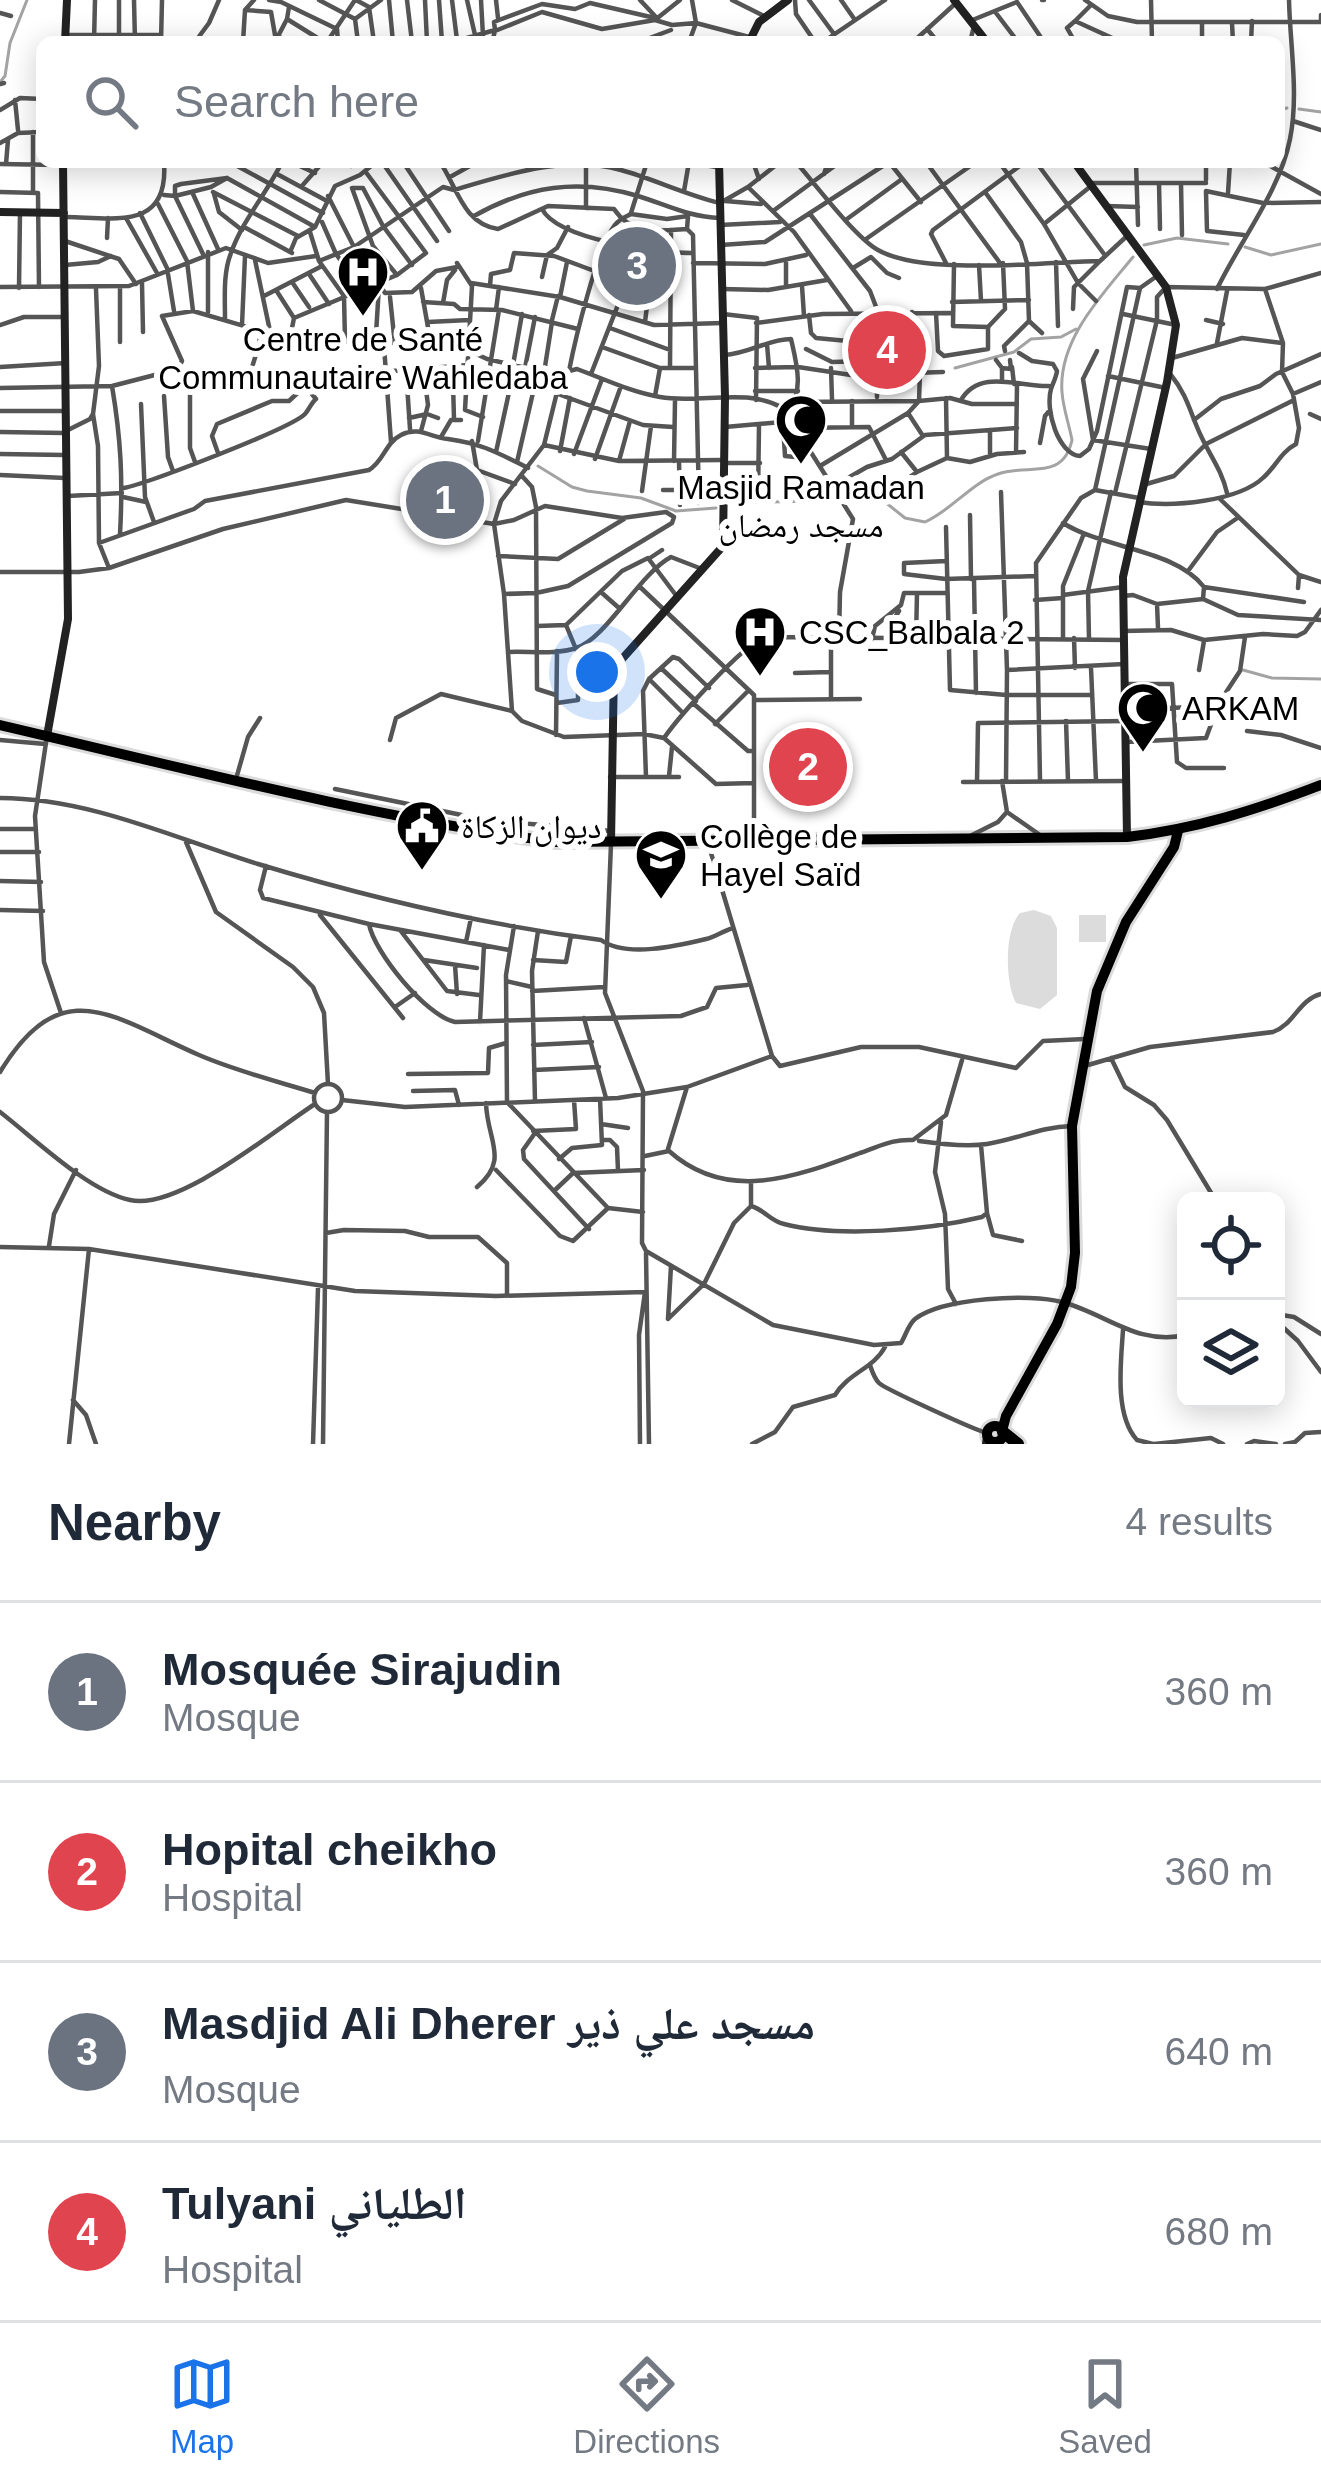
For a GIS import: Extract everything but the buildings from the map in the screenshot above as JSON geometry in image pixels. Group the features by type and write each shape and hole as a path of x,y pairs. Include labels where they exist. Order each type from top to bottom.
{"main road":[{"path":"65,36 67,0"},
{"path":"752,36 765,16 789,0"},
{"path":"955,2 981,36"},
{"path":"46,740 68,629 63,168"},
{"path":"611,839 614,668 723,546 719,168"},
{"path":"1079,168 1166,287 1176,325 1123,592 1127,837"},
{"path":"0,212 64,215"},
{"path":"0,725 46,740 481,832 556,842 1127,837 1233,818 1321,785"},
{"path":"998,1438 1066,1303 1075,1253 1072,1126 1097,991 1117,941 1173,850 1178,831"}],"street":[{"path":"94,0 94,36"},
{"path":"119,0 119,36"},
{"path":"134,0 135,36"},
{"path":"161,0 161,36"},
{"path":"199,36 218,0"},
{"path":"243,36 245,10 254,0"},
{"path":"269,0 286,3 337,29"},
{"path":"319,0 355,19"},
{"path":"331,36 356,0 369,7"},
{"path":"355,19 385,0 393,36"},
{"path":"407,0 411,36"},
{"path":"425,0 427,36"},
{"path":"439,0 442,36"},
{"path":"452,0 455,36"},
{"path":"467,0 479,36"},
{"path":"479,36 481,0"},
{"path":"496,0 499,20"},
{"path":"512,0 514,12"},
{"path":"576,0 585,4"},
{"path":"640,0 655,18"},
{"path":"495,36 498,30 542,12 602,29 624,27 655,18 680,0"},
{"path":"691,36 698,16 692,0"},
{"path":"732,0 765,16"},
{"path":"789,0 814,36"},
{"path":"809,0 834,34"},
{"path":"841,0 856,20"},
{"path":"830,36 885,0"},
{"path":"1151,0 1152,36"},
{"path":"1285,156 1292,121 1289,0"},
{"path":"479,36 495,30 494,22 531,3 548,2 575,9 601,3 672,27"},
{"path":"919,36 955,2"},
{"path":"278,36 287,19 286,3"},
{"path":"971,36 972,24 1019,3 1039,36"},
{"path":"1071,36 1066,28 1088,3 1122,20 1152,22 1321,22 1321,16"},
{"path":"369,7 373,36"},
{"path":"245,10 273,14 275,36"},
{"path":"995,11 1014,36"},
{"path":"624,12 624,27"},
{"path":"0,13 11,16"},
{"path":"287,19 316,36"},
{"path":"355,19 357,36"},
{"path":"1251,36 1252,20"},
{"path":"1076,21 1108,36"},
{"path":"655,36 696,23 740,36"},
{"path":"1232,23 1233,36"},
{"path":"1202,24 1202,36"},
{"path":"670,36 672,27"},
{"path":"337,29 338,36"},
{"path":"927,29 933,36"},
{"path":"1285,42 1290,42"},
{"path":"1285,68 1291,68"},
{"path":"0,110 15,100 36,99"},
{"path":"15,100 18,133"},
{"path":"1292,121 1321,130"},
{"path":"0,143 18,133 33,132 33,192"},
{"path":"8,137 3,164 34,164"},
{"path":"64,215 126,218 140,213 164,195 164,168"},
{"path":"242,168 321,216 336,254 362,289"},
{"path":"225,319 232,249 279,168 301,187 328,198 377,284 390,296 395,345"},
{"path":"304,168 315,173"},
{"path":"301,187 320,168"},
{"path":"0,286 120,287 219,249 275,263 293,254 299,237 313,229 342,181 368,168"},
{"path":"380,168 436,241"},
{"path":"407,168 449,231"},
{"path":"444,168 472,217 485,227 497,229 542,209 614,209"},
{"path":"450,177 466,168"},
{"path":"264,296 308,274 319,261 354,247 443,187 454,190 557,168"},
{"path":"586,168 586,208"},
{"path":"606,168 723,202 763,204"},
{"path":"631,214 645,168"},
{"path":"684,190 687,168"},
{"path":"755,168 759,179"},
{"path":"723,202 773,168"},
{"path":"801,168 879,251 899,257 979,264 1103,258"},
{"path":"824,174 826,168"},
{"path":"772,211 832,168"},
{"path":"721,245 765,242 880,168"},
{"path":"894,168 921,202"},
{"path":"930,168 1001,263 1005,309 988,327 988,349 944,356 938,351 936,312"},
{"path":"866,239 968,168"},
{"path":"1003,168 1044,224 1078,283 1096,301"},
{"path":"988,327 953,326 950,263 931,234 1017,168"},
{"path":"1040,168 1103,258"},
{"path":"1136,168 1138,226"},
{"path":"1206,168 1207,231 1244,236"},
{"path":"1228,194 1230,168"},
{"path":"1274,168 1321,198"},
{"path":"1217,289 1280,168"},
{"path":"294,318 398,275 426,253 364,171"},
{"path":"165,179 176,186 227,178 313,229 319,261 344,296 345,341"},
{"path":"164,195 212,189 227,178"},
{"path":"847,219 902,179"},
{"path":"189,183 219,249"},
{"path":"1159,183 1160,229"},
{"path":"1044,224 1091,184 1181,183 1263,203 1321,198"},
{"path":"1181,183 1182,236"},
{"path":"176,186 175,196 206,253 208,314"},
{"path":"472,217 540,186 620,191 688,216 720,222 780,222"},
{"path":"748,187 788,229 852,314"},
{"path":"398,275 369,237 352,188 363,188 383,226 413,266"},
{"path":"212,189 299,237"},
{"path":"212,189 219,212 243,229 293,254 319,261"},
{"path":"620,191 614,209 620,219 650,232 687,229 693,235 699,503"},
{"path":"0,192 38,193 39,287"},
{"path":"985,192 1021,242 1027,262 1030,321 1042,333"},
{"path":"158,204 187,261 193,311"},
{"path":"1107,206 1138,207"},
{"path":"542,209 546,217 608,241 647,252 693,253"},
{"path":"19,287 20,212"},
{"path":"140,213 167,268 174,311"},
{"path":"688,216 631,214 620,219 586,304 568,371 561,376 542,448 498,507 494,524 512,711 518,719 556,735 664,738 716,784 754,783"},
{"path":"810,214 876,300 878,313"},
{"path":"687,229 688,216"},
{"path":"107,238 108,218"},
{"path":"126,218 157,273"},
{"path":"647,252 653,218"},
{"path":"174,234 190,227"},
{"path":"542,277 547,255 557,248 568,227"},
{"path":"670,368 671,230"},
{"path":"1073,309 1078,283 1128,235"},
{"path":"65,241 124,264 139,283 143,332"},
{"path":"591,374 639,250"},
{"path":"515,484 477,470 475,441 494,360 498,310 491,274 510,270 514,253 547,255 597,272"},
{"path":"693,262 786,261 808,254"},
{"path":"64,265 111,256"},
{"path":"242,325 245,256"},
{"path":"853,268 871,257 899,278"},
{"path":"255,260 270,332"},
{"path":"786,261 786,288"},
{"path":"517,462 567,262"},
{"path":"1056,262 1058,326"},
{"path":"979,264 981,301"},
{"path":"390,296 421,288 436,271 457,265"},
{"path":"457,265 471,284 465,410 483,417"},
{"path":"443,303 447,280 457,265"},
{"path":"631,274 671,273"},
{"path":"1090,639 1088,591 1157,320 1157,297 1166,287 1265,289 1321,273"},
{"path":"308,274 330,305"},
{"path":"645,323 651,274"},
{"path":"1018,353 1032,361 1052,362 1057,371 1051,386 1052,409 1062,448 1068,455 1080,456 1093,440 1126,287 1140,288 1158,275"},
{"path":"722,289 786,288 827,280"},
{"path":"292,282 310,309"},
{"path":"376,334 377,284"},
{"path":"471,284 559,297 645,323 696,324 751,314 757,318 755,400"},
{"path":"802,286 812,337 868,343 914,340"},
{"path":"120,287 120,342"},
{"path":"421,288 431,344"},
{"path":"1040,780 1035,576 1041,553 1075,504 1095,490 1140,288"},
{"path":"96,289 93,414 99,543 109,568"},
{"path":"1095,490 1160,505 1220,499 1261,480 1296,443 1299,428 1294,397 1282,372 1283,343 1265,289"},
{"path":"277,290 294,318 291,334"},
{"path":"1216,346 1227,291"},
{"path":"952,302 1029,300"},
{"path":"423,302 522,314 578,329"},
{"path":"0,388 112,386 181,368 181,357 162,319 174,311 208,314 261,331 345,341 455,344 494,360 561,376"},
{"path":"755,368 832,367 912,358 912,312"},
{"path":"756,323 807,316 950,313"},
{"path":"496,452 522,314"},
{"path":"1123,314 1176,325"},
{"path":"0,325 24,317 65,316"},
{"path":"525,368 535,317"},
{"path":"428,322 469,320"},
{"path":"1206,320 1223,324"},
{"path":"1005,351 1004,346 1030,321"},
{"path":"610,328 670,350"},
{"path":"246,389 261,331"},
{"path":"1020,333 1020,344"},
{"path":"1172,358 1242,338 1283,343"},
{"path":"724,355 791,339 798,391 788,413"},
{"path":"868,343 877,399"},
{"path":"767,344 769,368"},
{"path":"384,345 391,442"},
{"path":"602,347 660,368 696,368"},
{"path":"806,349 832,367 873,374 944,372"},
{"path":"1093,440 1083,379 1097,351"},
{"path":"1194,420 1221,399 1260,386 1321,354"},
{"path":"996,360 1002,381"},
{"path":"0,368 66,363"},
{"path":"891,490 947,458 970,462 1020,452 1011,363 1002,368"},
{"path":"367,373 468,365"},
{"path":"422,431 427,413 423,367"},
{"path":"832,367 832,401"},
{"path":"655,396 660,368"},
{"path":"406,369 410,432"},
{"path":"568,371 655,396 755,400 777,404 788,413 855,527 840,592 839,638"},
{"path":"820,466 908,413 920,401 920,372"},
{"path":"1169,372 1189,397 1194,420 1227,493"},
{"path":"1108,376 1166,388"},
{"path":"574,454 602,379"},
{"path":"961,400 982,381 1051,386"},
{"path":"441,437 457,419 453,382"},
{"path":"425,383 466,382"},
{"path":"1143,484 1174,476 1206,444 1321,382"},
{"path":"112,386 121,419 120,536"},
{"path":"66,496 123,493 218,453 304,415 316,398 304,386 289,401 272,401 217,424 212,436 218,453"},
{"path":"595,459 621,386"},
{"path":"755,391 798,391"},
{"path":"190,392 190,448 195,462"},
{"path":"557,394 651,426 673,427"},
{"path":"164,396 173,471"},
{"path":"560,451 570,398"},
{"path":"796,402 946,398 972,404 1017,404"},
{"path":"946,398 947,458"},
{"path":"676,399 673,427 680,505"},
{"path":"851,401 852,426"},
{"path":"141,404 146,502 154,522"},
{"path":"1040,443 1045,416 1052,409"},
{"path":"0,411 65,411"},
{"path":"409,418 427,413 438,418"},
{"path":"908,413 923,436"},
{"path":"0,432 65,432 93,414"},
{"path":"1310,414 1321,418"},
{"path":"619,461 631,420"},
{"path":"784,424 785,456 795,457"},
{"path":"758,500 760,425"},
{"path":"642,491 651,426"},
{"path":"725,427 869,427 886,460"},
{"path":"834,486 902,452 923,436 1017,428"},
{"path":"990,430 990,455"},
{"path":"99,543 205,501 369,470 391,442 410,432 475,441 528,468"},
{"path":"1093,440 1151,449"},
{"path":"522,447 619,461 760,463"},
{"path":"902,452 916,472"},
{"path":"0,454 64,454"},
{"path":"0,475 65,478"},
{"path":"522,476 532,487 536,507 537,689 557,699 578,700 576,648 566,626"},
{"path":"663,490 680,490"},
{"path":"968,839 1007,812 1001,492"},
{"path":"123,493 146,502"},
{"path":"1220,499 1299,575 1321,582"},
{"path":"0,572 109,568 223,529 346,500 494,524 514,520 536,507 560,506 602,517 673,514 674,521 575,582 536,593 504,594"},
{"path":"970,515 976,693"},
{"path":"1188,571 1217,532 1238,517"},
{"path":"498,556 558,560 627,518"},
{"path":"1063,523 1083,536 1129,547 1188,571 1204,587 1304,602"},
{"path":"946,527 950,690 1091,695"},
{"path":"1063,639 1063,597 1083,536"},
{"path":"536,626 566,626 622,572 662,550"},
{"path":"509,652 576,648 656,567 676,556 705,571"},
{"path":"650,559 678,598"},
{"path":"946,561 904,563 906,574 946,579 1035,576"},
{"path":"1298,588 1299,575"},
{"path":"639,586 728,668 755,700 754,843"},
{"path":"1203,599 1204,587"},
{"path":"1035,600 1088,591 1123,592 1157,604 1203,599 1238,615 1317,620"},
{"path":"602,592 619,608"},
{"path":"894,619 904,593 946,593"},
{"path":"916,638 917,593"},
{"path":"1157,604 1158,630"},
{"path":"872,639 875,626 901,605"},
{"path":"664,738 728,668 764,637 1090,639 1158,630 1204,640 1297,636 1317,620 1321,610"},
{"path":"885,617 916,625"},
{"path":"1126,742 1198,741 1210,733 1219,703 1240,671 1245,636"},
{"path":"830,699 831,638"},
{"path":"1074,638 1075,668"},
{"path":"1199,670 1204,640"},
{"path":"556,651 556,735"},
{"path":"646,777 644,691 649,679 673,657 709,688"},
{"path":"1007,670 1124,664"},
{"path":"661,668 716,724 754,751"},
{"path":"1091,668 1096,781"},
{"path":"795,673 830,673"},
{"path":"649,679 685,714"},
{"path":"1124,684 1172,684 1174,742 1180,766 1225,768"},
{"path":"716,724 749,690"},
{"path":"390,740 396,718 441,694 512,711"},
{"path":"755,700 860,699"},
{"path":"977,782 976,725 1092,721 1199,703"},
{"path":"740,716 755,716"},
{"path":"236,779 248,737 260,718"},
{"path":"1066,722 1069,781"},
{"path":"1246,730 1321,748"},
{"path":"0,740 46,740 34,798 44,962 61,1013"},
{"path":"669,776 673,745"},
{"path":"610,777 679,777"},
{"path":"963,782 1125,781"},
{"path":"335,789 454,815 611,839 604,987 611,1016 643,1091 643,1243 649,1302 644,1444"},
{"path":"0,798 77,806 345,890 613,947 674,946 733,928"},
{"path":"1007,812 1044,838"},
{"path":"0,829 36,829"},
{"path":"186,842 217,912 313,987 325,1013 328,1084"},
{"path":"708,843 748,985 772,1057 780,1066 861,1048 920,1047 1016,1068 1043,1041 1086,1040"},
{"path":"0,852 39,852"},
{"path":"266,866 261,896 318,913 509,950"},
{"path":"0,881 41,882"},
{"path":"0,910 43,911"},
{"path":"318,913 403,1018"},
{"path":"466,942 471,918"},
{"path":"369,924 375,942 426,1008 442,1019 506,1022 681,1016 707,1007 716,988 748,985"},
{"path":"514,926 506,981 507,1102 608,1208 643,1213"},
{"path":"400,930 447,991 479,994"},
{"path":"536,1102 532,989 538,931"},
{"path":"533,961 566,962 571,936"},
{"path":"480,1022 484,945"},
{"path":"424,960 480,968"},
{"path":"455,965 457,994"},
{"path":"506,981 532,989 604,987"},
{"path":"394,1008 415,993"},
{"path":"1082,1068 1150,1047 1273,1032 1289,1023 1311,997 1321,994"},
{"path":"0,1072 31,1029 76,1010 108,1014 216,1061 315,1093"},
{"path":"559,1159 577,1148 602,1145 599,1067 584,1018"},
{"path":"407,1074 488,1073 489,1048 506,1042"},
{"path":"533,1045 592,1042"},
{"path":"342,1100 386,1106 603,1098 687,1087 772,1057"},
{"path":"956,1304 948,1289 945,1226 935,1172 941,1122 963,1058"},
{"path":"1111,1058 1125,1087 1154,1105 1167,1120 1211,1192"},
{"path":"534,1070 599,1067"},
{"path":"315,1093 328,1084"},
{"path":"327,1112 337,1109 342,1100 340,1091 328,1084"},
{"path":"669,1151 687,1087"},
{"path":"413,1090 456,1090 459,1105"},
{"path":"315,1093 315,1104"},
{"path":"574,1100 577,1148"},
{"path":"486,1103 496,1169 560,1236 577,1240 608,1208"},
{"path":"315,1104 327,1112"},
{"path":"0,1112 114,1195 131,1201 159,1201 186,1190 315,1104"},
{"path":"313,1444 326,1233 327,1112"},
{"path":"913,1140 941,1122"},
{"path":"602,1124 628,1128"},
{"path":"669,1151 692,1170 751,1182 781,1180 891,1139 981,1145 1039,1128 1072,1126"},
{"path":"534,1132 576,1129"},
{"path":"534,1132 522,1154 589,1229"},
{"path":"602,1140 617,1147 618,1171"},
{"path":"981,1145 993,1235 1022,1241"},
{"path":"644,1156 669,1151"},
{"path":"477,1187 496,1169"},
{"path":"49,1246 54,1214 76,1170"},
{"path":"554,1192 573,1173 644,1170"},
{"path":"671,1266 668,1319 704,1284 734,1223 751,1206 751,1182"},
{"path":"751,1206 773,1221 825,1231 945,1226 987,1213"},
{"path":"326,1233 405,1231 429,1237 478,1237 507,1263 507,1296"},
{"path":"0,1247 89,1249 321,1288 507,1296 645,1292"},
{"path":"69,1444 89,1249"},
{"path":"646,1251 773,1325 886,1347 901,1343 915,1319 956,1304 1029,1298 1066,1303 1123,1330 1177,1335"},
{"path":"321,1288 323,1444"},
{"path":"1285,1318 1294,1317 1321,1334"},
{"path":"1285,1328 1321,1372"},
{"path":"1123,1330 1121,1371 1128,1427 1137,1440 1154,1444 1210,1438 1223,1444"},
{"path":"752,1444 776,1432 794,1407 835,1395 849,1376 870,1365 886,1347"},
{"path":"870,1365 878,1382 902,1398 922,1402 970,1429 998,1438"},
{"path":"73,1400 86,1415 96,1444"},
{"path":"775,1444 776,1432"},
{"path":"1285,1444 1305,1433 1321,1432"},
{"path":"1247,1444 1276,1444"}],"shaded area":[{"path":"1034,910 1051,916 1057,928 1057,995 1040,1009 1016,1003 1008,970 1015,921 1020,913"},
{"path":"1079,915 1106,915 1106,942 1079,942"}],"waterway":[{"path":"0,82 27,0"},
{"path":"1299,109 1321,112"},
{"path":"1144,245 1177,238 1228,244"},
{"path":"1245,247 1271,255 1321,244"},
{"path":"732,503 808,501 844,492 880,498 905,518 925,522 988,478 1043,469 1061,461 1072,440 1062,392 1067,354 1084,319 1133,257"},
{"path":"955,368 1014,352 1031,339 1061,337 1076,329"},
{"path":"538,466 587,491 641,498 676,511 716,508"},
{"path":"1243,670 1272,678 1321,679"}],"place":[{"name":"Masdjid Ali Dherer مسجد علي ذير","path":"637,266"},
{"name":"Centre de Santé Communautaire Wahledaba","path":"363,318"},
{"name":"Tulyani الطلياني","path":"887,350"},
{"name":"Masjid Ramadan مسجد رمضان","path":"801,466"},
{"name":"Mosquée Sirajudin","path":"445,500"},
{"name":"CSC_Balbala 2","path":"760,678"},
{"name":"ARKAM","path":"1143,754"},
{"name":"Hopital cheikho","path":"808,767"},
{"name":"ديوان الزكاة","path":"422,872"},
{"name":"Collège de Hayel Saïd","path":"661,901"}]}
